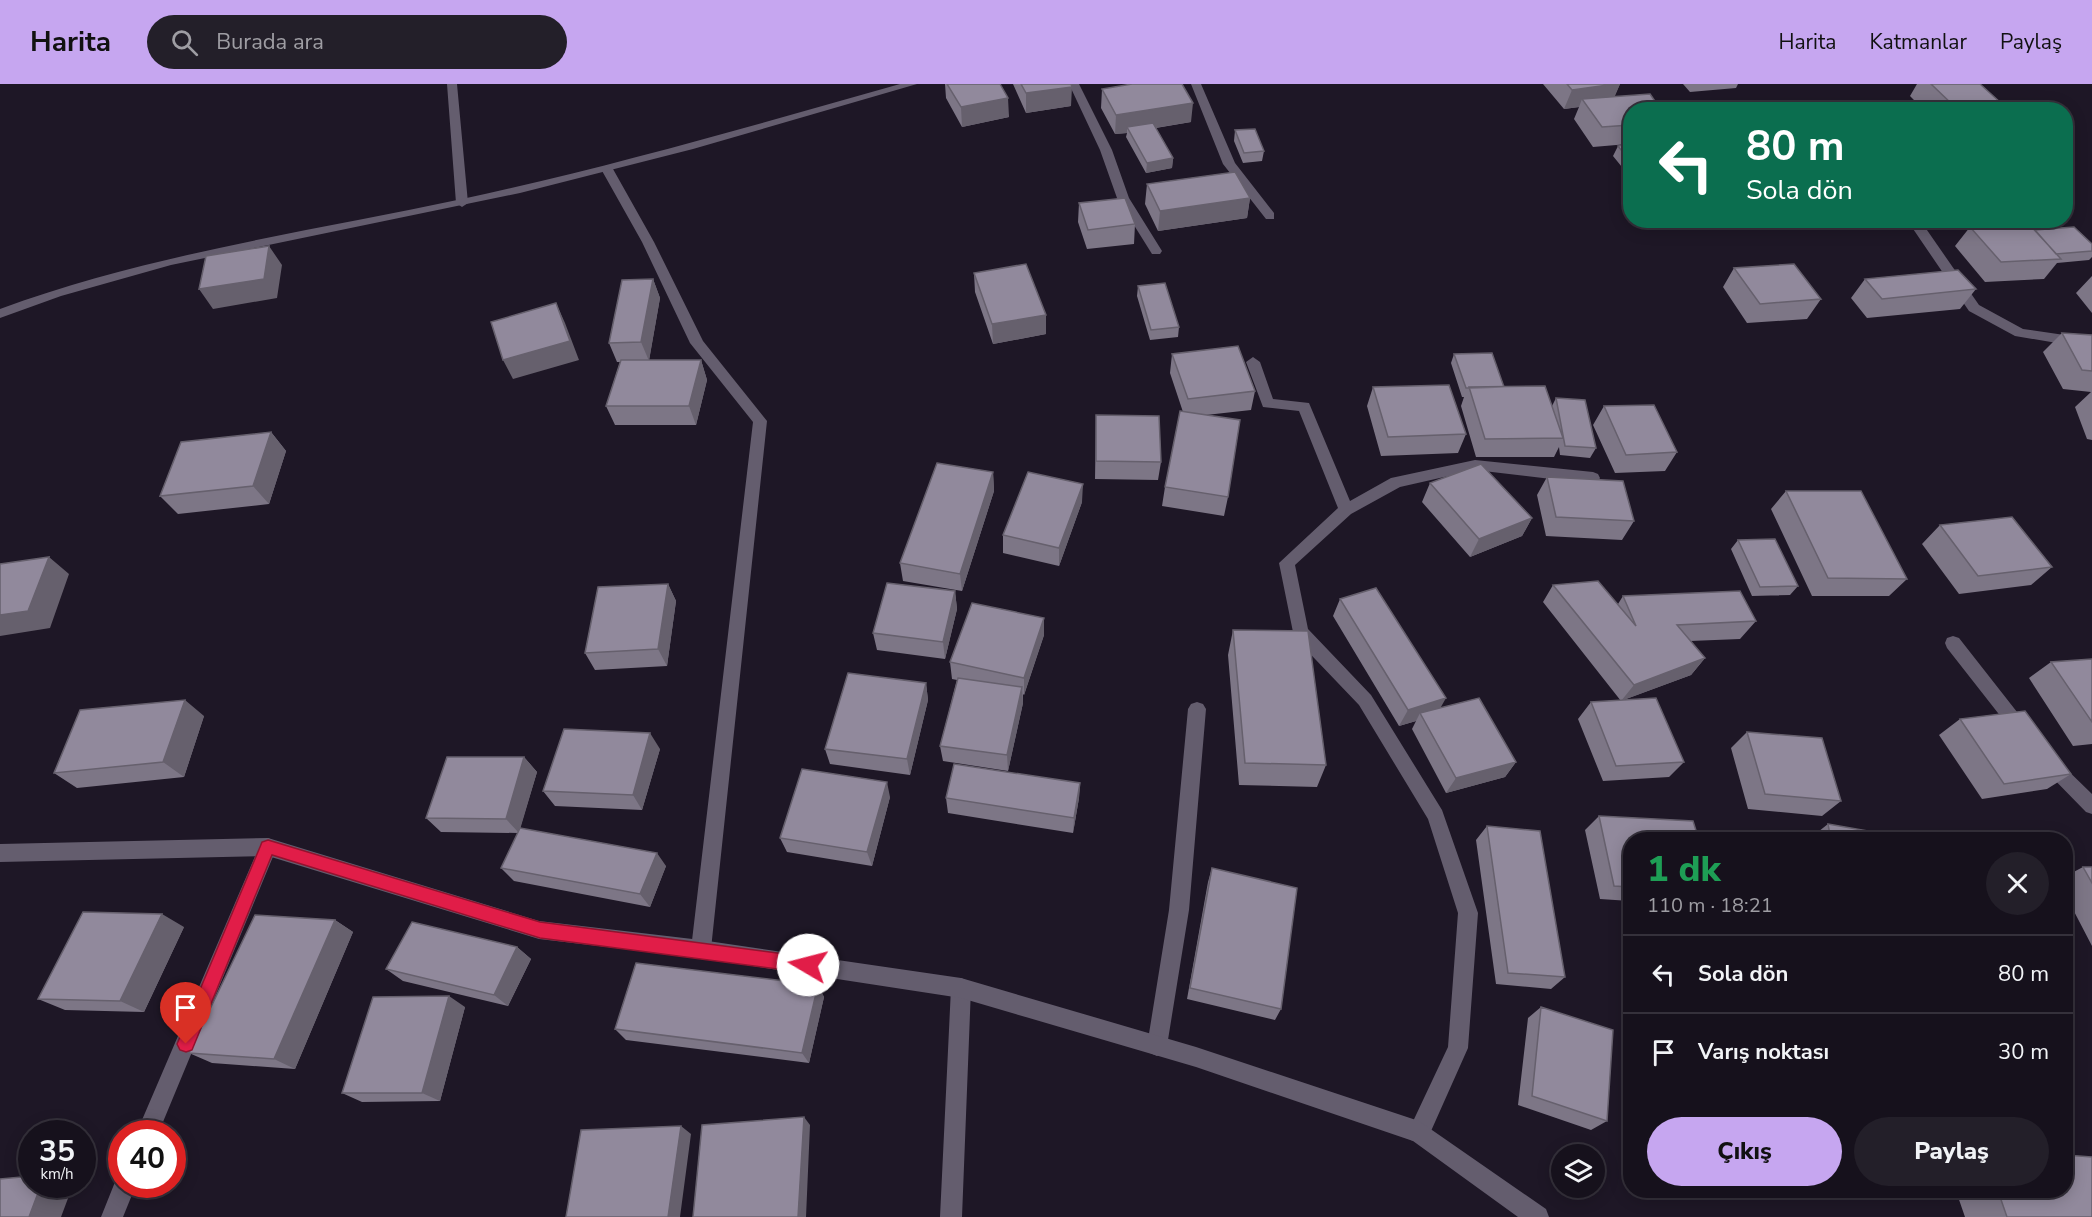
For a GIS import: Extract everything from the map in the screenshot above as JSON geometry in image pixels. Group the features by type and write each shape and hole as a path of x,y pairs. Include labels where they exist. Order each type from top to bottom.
{"street":[{"path":"452,84 462,203"},
{"path":"0,314 54,292 239,246 462,203 607,169 912,84"},
{"path":"1074,84 1106,150 1123,198 1156,251"},
{"path":"1196,84 1229,164 1270,216"},
{"path":"1974,84 1994,102"},
{"path":"607,169 648,242 697,343 760,421 701,950"},
{"path":"1919,228 1974,308 2020,333 2092,344"},
{"path":"1252,362 1268,403 1304,407 1346,510"},
{"path":"1419,1131 1458,1048 1468,913 1436,816 1365,700 1300,632 1287,563 1346,510 1396,482 1475,465 1593,478"},
{"path":"1953,643 2033,744 2092,806"},
{"path":"1157,1046 1179,910 1197,709"},
{"path":"153,1120 268,847"},
{"path":"0,853 268,847 540,930 701,950 961,988 1157,1046 1419,1131 1514,1210 1538,1217"},
{"path":"951,1217 961,988"},
{"path":"112,1217 120,1198"}],"building":[{"path":"947,84 1000,84 1008,98 961,107"},
{"path":"1021,84 1071,84 1072,87 1026,93"},
{"path":"1132,84 1182,84 1193,103 1116,115 1102,89"},
{"path":"1567,84 1615,84 1572,90"},
{"path":"1931,84 1980,84 2000,102 1950,102"},
{"path":"1650,94 1656,102 1623,102 1623,126 1602,127 1582,99"},
{"path":"1153,123 1173,158 1147,163 1127,127"},
{"path":"1255,129 1264,151 1244,153 1235,130"},
{"path":"1235,172 1250,198 1160,211 1147,184"},
{"path":"1125,198 1135,224 1088,230 1079,203"},
{"path":"1971,228 2033,228 2061,259 2001,262"},
{"path":"2073,228 2092,244 2092,251 2056,254 2035,230"},
{"path":"269,246 264,279 199,289 206,256"},
{"path":"1026,264 1046,315 992,324 974,273"},
{"path":"1794,264 1821,299 1760,304 1734,268"},
{"path":"1958,270 1976,289 1882,299 1865,279"},
{"path":"653,279 641,342 609,343 622,280"},
{"path":"1165,283 1179,327 1151,330 1138,286"},
{"path":"556,303 570,341 503,360 491,322"},
{"path":"2062,333 2092,335 2092,371 2082,370"},
{"path":"1238,346 1255,391 1188,399 1172,354"},
{"path":"1492,353 1504,387 1466,388 1454,354"},
{"path":"621,360 701,360 689,406 606,406"},
{"path":"1449,385 1466,434 1388,437 1373,387"},
{"path":"1545,386 1563,438 1485,439 1469,387"},
{"path":"1556,398 1585,400 1596,448 1565,446"},
{"path":"1654,405 1677,452 1626,455 1604,406"},
{"path":"1180,411 1240,420 1228,497 1165,487"},
{"path":"1096,415 1159,416 1161,462 1096,461"},
{"path":"271,432 253,486 160,496 181,442"},
{"path":"937,463 993,472 960,574 900,563"},
{"path":"1481,464 1532,518 1479,539 1430,483"},
{"path":"1028,472 1083,484 1059,548 1003,535"},
{"path":"1547,477 1623,481 1634,521 1556,517"},
{"path":"1786,491 1861,491 1907,579 1828,578"},
{"path":"2012,517 2052,567 1978,576 1940,525"},
{"path":"1775,539 1798,586 1760,587 1738,540"},
{"path":"49,557 28,611 0,615 0,564"},
{"path":"1598,581 1636,626 1623,596 1740,591 1756,621 1677,625 1705,658 1634,685 1553,585"},
{"path":"887,583 955,591 943,642 873,633"},
{"path":"668,584 658,649 585,653 598,587"},
{"path":"1376,588 1446,698 1408,710 1340,599"},
{"path":"972,603 1044,618 1024,678 950,662"},
{"path":"1233,630 1308,631 1326,765 1245,763"},
{"path":"2092,659 2092,722 2051,662"},
{"path":"848,673 926,683 907,759 825,749"},
{"path":"958,678 1022,687 1007,755 940,746"},
{"path":"1479,698 1516,762 1456,778 1420,713"},
{"path":"1656,698 1684,762 1616,766 1591,702"},
{"path":"185,700 163,762 54,773 80,710"},
{"path":"2025,711 2071,774 2004,784 1960,719"},
{"path":"564,729 650,733 633,795 543,791"},
{"path":"1747,732 1822,738 1841,801 1765,794"},
{"path":"447,757 524,757 506,819 426,818"},
{"path":"954,764 1080,783 1074,818 946,798"},
{"path":"802,769 887,782 867,852 780,838"},
{"path":"1599,816 1693,821 1696,832 1623,832 1623,887 1614,886"},
{"path":"1828,824 1874,832 1830,832"},
{"path":"1487,826 1540,831 1565,977 1508,973"},
{"path":"520,828 657,853 640,894 501,868"},
{"path":"2083,867 2092,867 2092,883"},
{"path":"1212,868 1297,888 1281,1009 1190,988"},
{"path":"83,912 162,914 120,1001 38,999"},
{"path":"255,915 335,920 274,1059 189,1053"},
{"path":"412,922 517,947 494,995 386,969"},
{"path":"636,963 818,985 802,1053 615,1029"},
{"path":"449,996 422,1093 342,1093 373,997"},
{"path":"1541,1007 1613,1030 1607,1121 1532,1096"},
{"path":"804,1117 798,1217 693,1217 702,1125"},
{"path":"681,1126 668,1217 566,1217 581,1130"},
{"path":"2073,1156 2092,1157 2092,1217 2007,1217 2000,1198 2073,1198"},
{"path":"18,1177 18,1198 36,1198 29,1217 0,1217 0,1179"}],"route":[{"path":"186,1044 268,847 540,930 808,965"}]}
